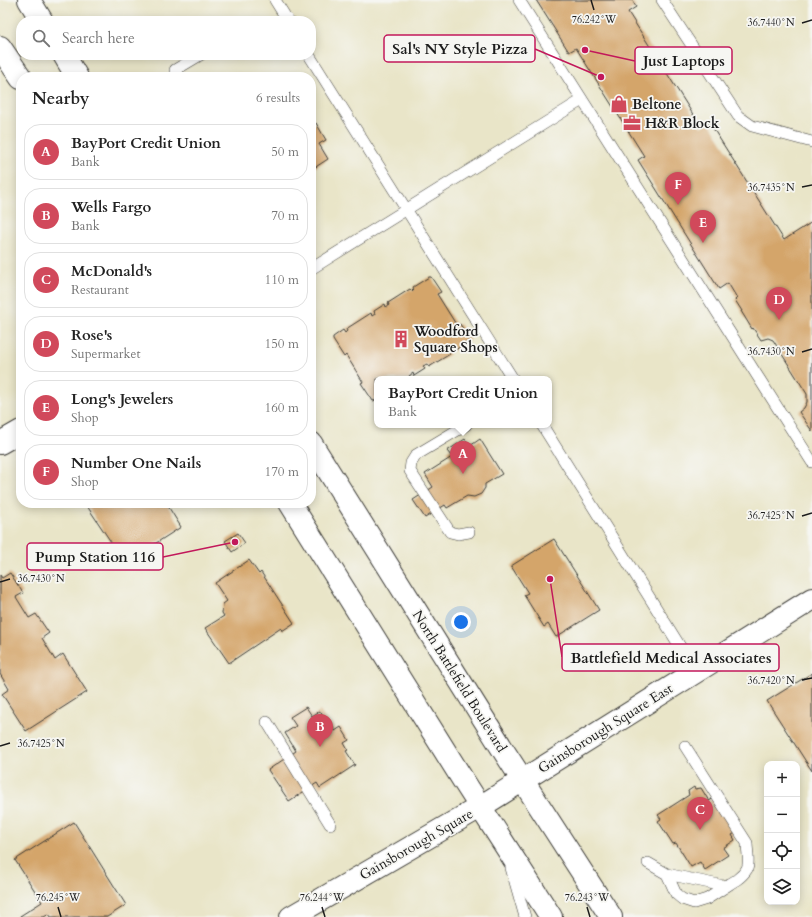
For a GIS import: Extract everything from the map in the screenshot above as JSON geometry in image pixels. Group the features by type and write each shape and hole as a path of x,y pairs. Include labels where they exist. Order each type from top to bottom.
{"main road":[{"path":"29,0 39,16"},
{"path":"0,47 17,72"},
{"path":"67,60 74,72"},
{"path":"0,443 16,434"},
{"name":"North Battlefield Boulevard","path":"316,451 611,917"},
{"path":"293,508 505,847 551,917"},
{"name":"Gainsborough Square East","path":"480,807 812,599"},
{"name":"Gainsborough Square","path":"291,917 480,807"}],"lane":[{"path":"275,0 285,16"},
{"path":"519,0 812,462"},
{"path":"662,0 738,116 752,126 812,142"},
{"path":"176,72 175,70 192,60"},
{"path":"312,60 511,376"},
{"path":"316,266 582,100"},
{"path":"461,428 416,455 411,463 410,471 450,532 458,534 469,532"},
{"path":"544,428 696,672"},
{"path":"267,722 330,824"},
{"path":"667,874 676,894 682,899 694,903 707,899 730,884 747,868 748,857 746,843 686,746"},
{"path":"505,847 525,917"},
{"path":"648,863 667,874 724,886 730,884"}],"building":[{"path":"536,0 632,0 636,7 628,12 701,127 709,122 784,240 812,222 812,431 799,412 804,408 807,402 807,394 773,340 768,338 761,340 753,328 752,329 735,300 737,298 728,283 719,289 638,160 644,156 576,48 569,52"},
{"path":"316,123 326,140 319,144 328,159 316,167"},
{"name":"Woodford Square Shops","path":"431,277 441,292 437,294 457,326 460,324 470,340 454,351 453,348 448,351 450,354 429,367 427,364 423,366 425,369 414,376 413,373 409,376 374,376 373,401 361,383 363,382 346,355 344,357 333,340 333,337 343,330 345,333 347,331 346,329 371,313 372,316 375,314 374,311 385,304 386,307 389,305 388,303 410,289 412,291 414,289 413,287"},
{"path":"465,439 470,446 480,439 502,474 485,484 485,488 481,494 474,497 467,496 447,508 445,505 425,518 413,500 433,487 425,474 452,457 447,451"},
{"path":"88,508 169,508 181,527 125,563"},
{"path":"238,533 245,543 232,552 225,541"},
{"path":"554,539 599,610 556,637 548,624 544,627 524,595 528,593 511,566"},
{"path":"249,560 259,574 261,572 294,623 282,631 281,628 229,663 205,628 224,616 222,613 223,604 227,601 215,583"},
{"path":"10,573 23,593 16,597 29,618 36,614 49,633 42,638 55,660 63,654 87,692 26,731 2,694 9,689 0,674 0,575 2,578"},
{"path":"812,673 812,771 767,701"},
{"path":"306,707 312,716 320,711 335,731 341,727 349,740 344,743 348,750 346,751 355,765 320,788 317,783 289,801 268,770 296,751 285,733 296,726 290,717"},
{"path":"694,787 695,789 701,788 709,801 714,798 737,832 732,835 735,840 723,848 728,855 705,870 700,862 691,867 676,843 673,844 658,821 661,819 658,815 689,795 688,791"},
{"path":"74,822 126,905 107,917 51,917 49,914 44,917 20,917 42,902 15,860"}],"place":[{"name":"Just Laptops","path":"585,50"},
{"name":"Sal's NY Style Pizza","path":"601,77"},
{"name":"Beltone","path":"619,104"},
{"name":"H&R Block","path":"632,123"},
{"name":"Number One Nails","path":"678,205"},
{"name":"Long's Jewelers","path":"703,243"},
{"name":"Rose's","path":"779,320"},
{"name":"Woodford Square Shops","path":"401,339"},
{"name":"BayPort Credit Union","path":"463,474"},
{"name":"Pump Station 116","path":"235,542"},
{"name":"Battlefield Medical Associates","path":"550,579"},
{"name":"Wells Fargo","path":"320,747"},
{"name":"McDonald's","path":"700,830"}]}
